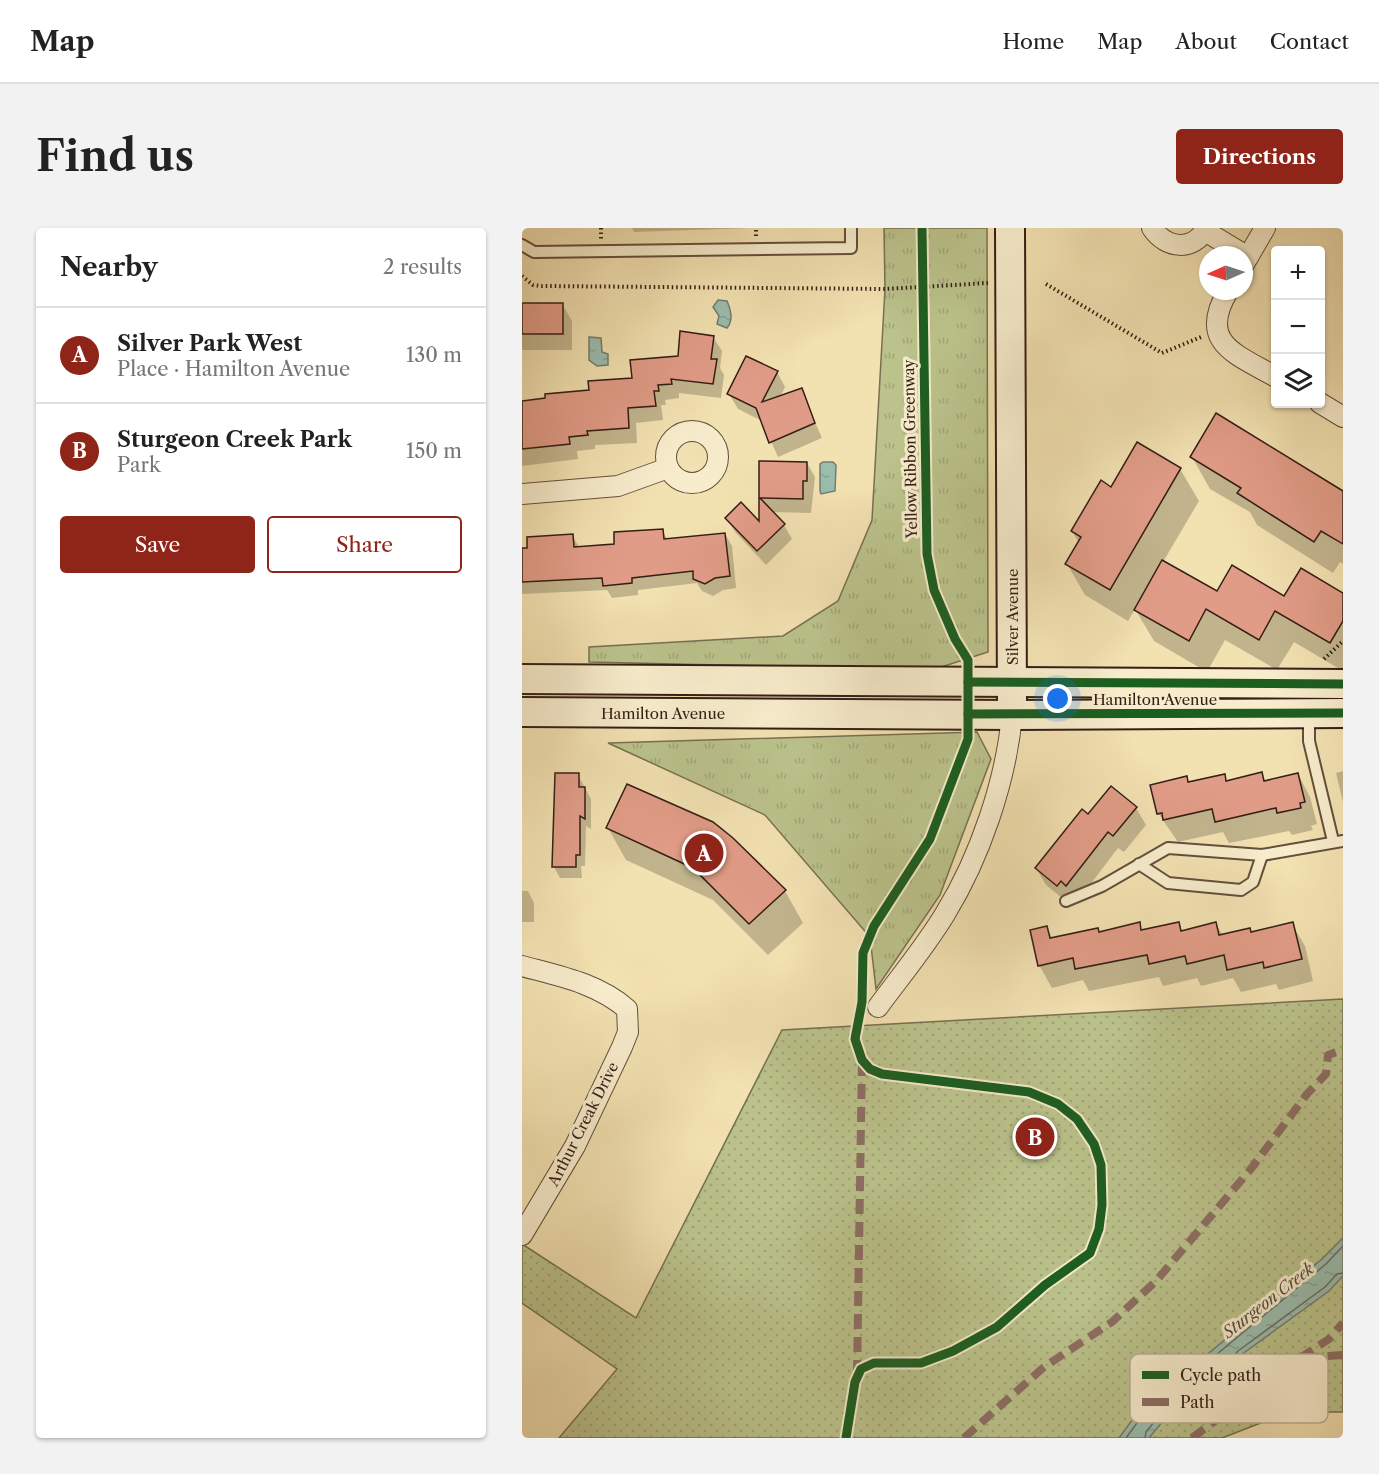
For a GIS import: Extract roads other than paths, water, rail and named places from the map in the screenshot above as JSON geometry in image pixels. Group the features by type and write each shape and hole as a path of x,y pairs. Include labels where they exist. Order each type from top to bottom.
{"street":[{"name":"Silver Avenue","path":"878,1007 928,940 960,886 1005,768 1012,715 1010,228"},
{"path":"1152,228 1165,242 1175,246 1188,244 1205,230 1226,246"},
{"path":"1253,249 1265,228"},
{"path":"1222,300 1219,305 1216,331 1226,348 1271,375"},
{"path":"1325,406 1343,417"},
{"path":"522,494 618,486 668,468"},
{"name":"Hamilton Avenue","path":"522,680 1343,684"},
{"name":"Hamilton Avenue","path":"522,712 1012,715 1343,713"},
{"name":"Arthur Creak Drive","path":"522,966 596,988 627,1009 628,1032 574,1146 522,1235"}],"lane":[{"path":"522,245 534,252 851,248 851,228"},
{"path":"1066,901 1102,886 1168,848 1262,855 1338,841 1309,741 1309,713"},
{"path":"1139,864 1168,883 1241,890 1253,882 1262,855"}],"water":[{"path":"718,300 727,301 730,308 731,318 727,328 717,324 719,316 713,307"},
{"path":"589,337 601,338 602,352 608,354 608,365 597,366 589,360"},
{"path":"833,462 836,465 835,491 821,494 820,464"},
{"name":"Sturgeon Creek","path":"1343,1238 1343,1276 1329,1291 1242,1354 1208,1354 1322,1259"},
{"name":"Sturgeon Creek","path":"1130,1423 1161,1423 1149,1438 1119,1438"}],"place":[{"name":"Silver Park West","path":"704,853"},
{"name":"Sturgeon Creek Park","path":"1035,1137"}]}
